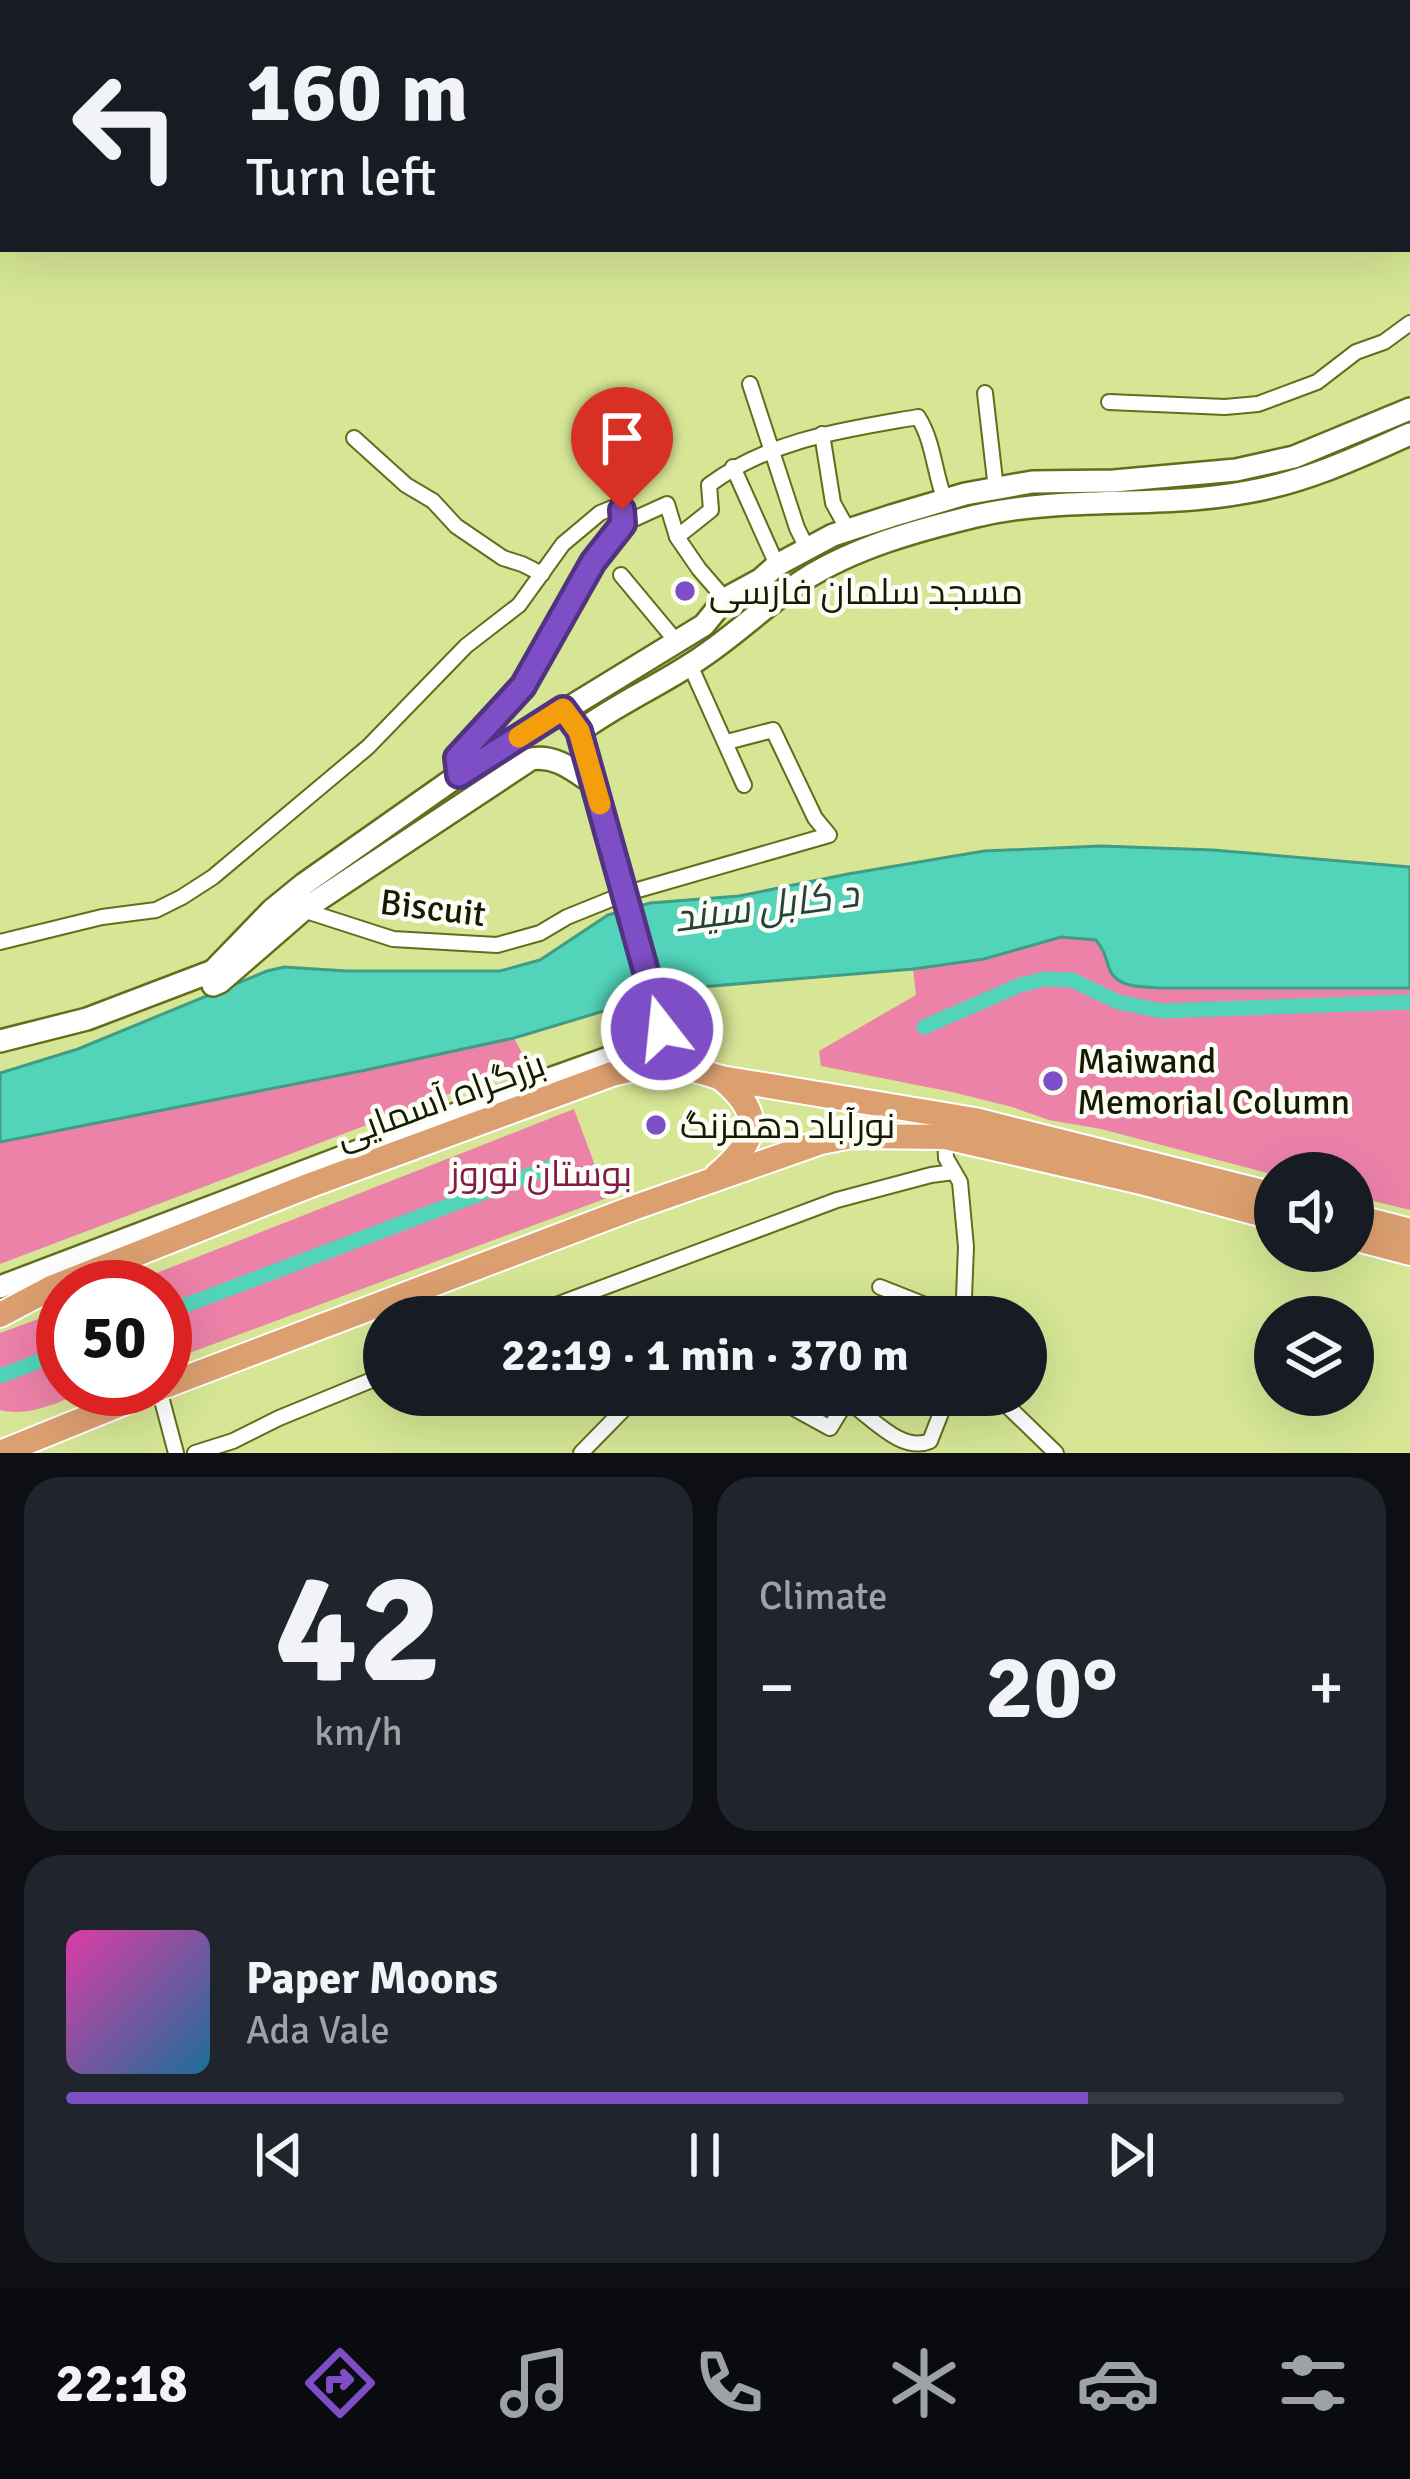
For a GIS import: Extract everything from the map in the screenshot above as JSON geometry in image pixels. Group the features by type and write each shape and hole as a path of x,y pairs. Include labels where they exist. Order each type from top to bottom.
{"highway":[{"name":"بزرگراه آسمایی","path":"0,1316 51,1288 265,1203 638,1067 690,1067 721,1078 975,1120 1254,1190"},
{"path":"706,1184 733,1162 750,1133 749,1108 721,1078"},
{"path":"192,1376 633,1208 821,1142 852,1136 946,1137 1254,1212"},
{"path":"1374,1222 1410,1231"},
{"path":"1374,1244 1410,1253"},
{"path":"0,1453 91,1416"},
{"path":"0,1428 54,1431"}],"main road":[{"path":"0,1041 87,1018 213,971 304,884 459,775 704,625 725,599 833,535 945,500 1032,482 1114,481 1236,470 1294,457 1410,410"},
{"path":"579,731 691,665 804,580 846,556 975,516 1039,505 1120,504 1245,493 1306,478 1410,434"},
{"path":"563,709 579,731 662,1029 690,1067"},
{"path":"0,1052 91,1029 220,982 303,910 531,759 560,762 594,784"},
{"path":"0,1287 634,1049 662,1029"}],"street":[{"path":"1109,401 1225,407 1258,404 1317,382 1356,352 1384,342 1410,322"},
{"path":"751,384 808,550"},
{"path":"985,393 997,488"},
{"path":"677,537 711,510 709,484 733,467 822,434 918,417 927,432 945,500"},
{"path":"822,434 833,503 848,530"},
{"path":"354,438 406,485 433,501 456,526 502,558 542,574"},
{"path":"733,467 777,565"},
{"path":"459,775 457,758 523,686 593,562 623,524 667,504 677,537 725,599"},
{"path":"0,942 102,917 156,910 213,877 368,747 466,646 518,605 563,544 600,513 617,506 623,524"},
{"path":"621,575 676,641"},
{"path":"691,665 744,784"},
{"name":"Biscuit","path":"303,910 393,939 496,946 540,933 567,917 829,836 815,818 773,730 727,742"},
{"path":"946,1137 946,1158 960,1182 966,1247 964,1296"},
{"path":"580,1296 837,1200 954,1172"},
{"path":"880,1287 903,1296"},
{"path":"195,1453 363,1384"},
{"path":"167,1416 176,1453"},
{"path":"581,1453 616,1416"},
{"path":"808,1416 830,1428 838,1416"},
{"path":"868,1416 902,1441 921,1445 930,1441 940,1416"},
{"path":"1018,1416 1056,1453"},
{"path":"889,1453 902,1441"}],"green space":[{"path":"1061,937 1096,940 1107,956 1110,973 1125,984 1410,988 1410,1210 1374,1201 1374,1152 1254,1152 1254,1169 952,1092 821,1066 819,1051 916,995 913,969 984,959"},
{"path":"514,1038 528,1064 0,1264 0,1142"},
{"name":"بوستان نوروز","path":"574,1109 607,1198 192,1352 190,1260"},
{"path":"36,1320 36,1410 0,1410 0,1333"}],"water":[{"name":"د کابل سيند","path":"1101,846 1213,850 1410,867 1410,988 1140,987 1113,975 1096,940 1061,937 984,959 913,969 677,989 514,1038 0,1142 0,1073 78,1049 267,971 284,967 500,971 540,960 608,915 650,903 739,896 984,851"}],"waterway":[{"path":"924,1027 1020,985 1045,979 1072,980 1118,1002 1162,1011 1410,1002"},
{"path":"192,1303 564,1165"},
{"path":"0,1376 36,1362"}],"slow traffic":[{"path":"519,737 563,709 579,731 600,804"}],"place":[{"name":"مسجد سلمان فارسی","path":"685,591"},
{"name":"Maiwand Memorial Column","path":"1053,1081"},
{"name":"نورآباد دهمزنگ","path":"656,1125"}],"route":[{"path":"622,510 623,524 593,562 523,686 457,758 459,775 563,709 579,731 662,1029"}]}
